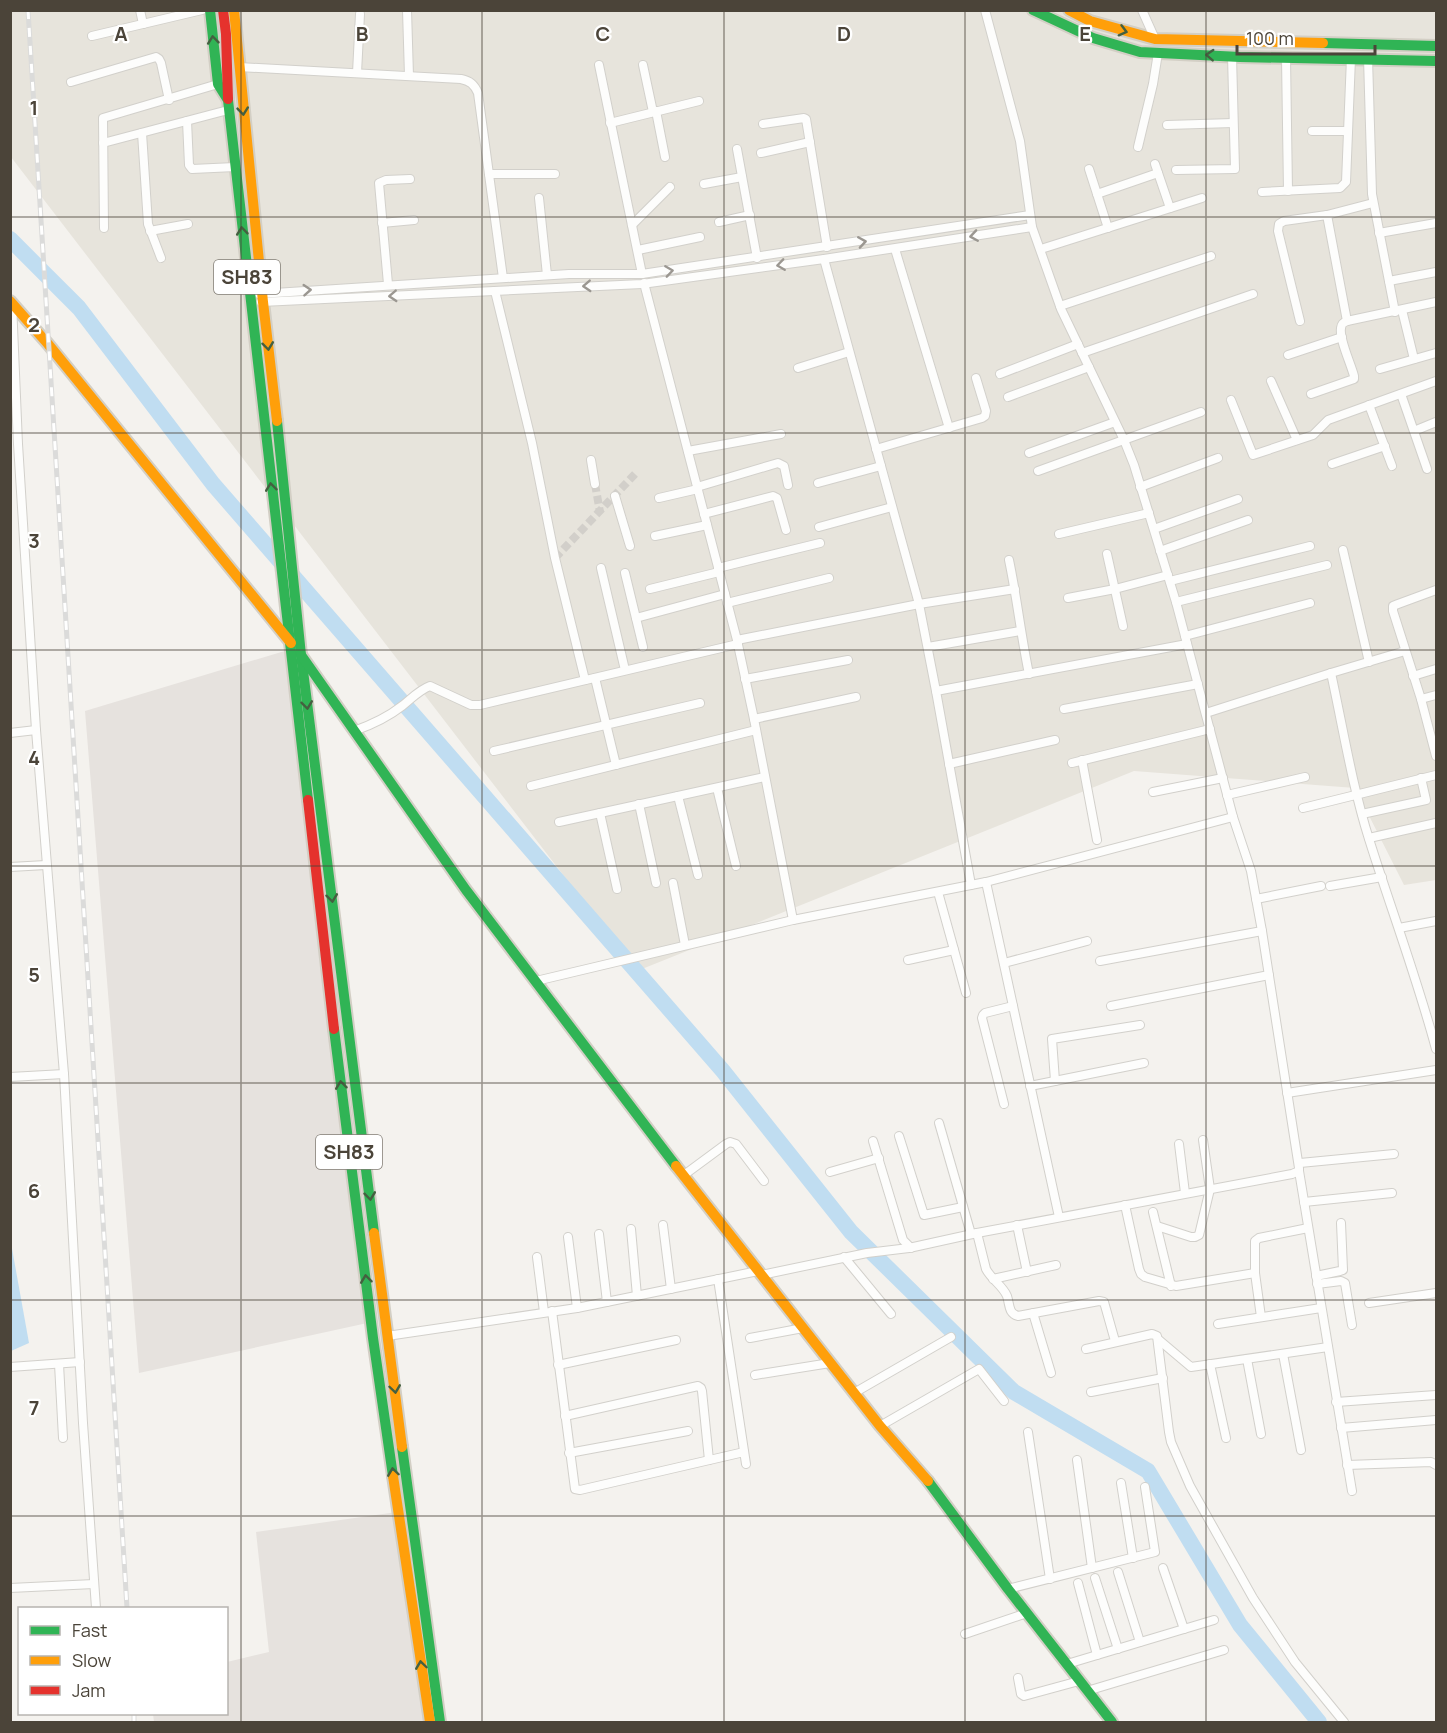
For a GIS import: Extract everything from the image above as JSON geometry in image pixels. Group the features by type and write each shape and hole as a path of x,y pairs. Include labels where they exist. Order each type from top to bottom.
{"main road":[{"name":"SH83","path":"210,10 218,84 228,105 249,299 284,545 294,584 387,1336 440,1722"},
{"path":"223,10 228,105"},
{"name":"SH83","path":"234,10 284,545 282,580 351,1168 429,1722"},
{"path":"1033,10 1074,31 1132,50 1286,58 1437,61"},
{"path":"1069,10 1090,21 1155,39 1437,46"},
{"path":"11,302 301,655 466,890 830,1363 880,1426 935,1489 1008,1589 1112,1722"},
{"path":"351,1168 367,1166"}],"street":[{"path":"140,10 143,24"},
{"path":"92,36 202,10"},
{"path":"407,10 409,76"},
{"path":"985,10 1020,141 1032,227 1060,306 1124,440 1149,513 1176,603 1233,817 1248,862 1262,931 1316,1280 1352,1491"},
{"path":"1142,10 1155,39"},
{"path":"357,74 360,14"},
{"path":"1138,147 1154,84 1158,53"},
{"path":"1176,170 1235,169 1232,56"},
{"path":"71,82 156,57 161,63 169,100"},
{"path":"1286,58 1288,191"},
{"path":"1262,192 1344,186 1351,58"},
{"path":"1368,58 1373,203 1389,281 1414,359"},
{"path":"599,65 642,274"},
{"path":"643,65 665,156"},
{"path":"238,68 460,79 473,84 478,93 503,278"},
{"path":"104,228 103,118 218,84"},
{"path":"610,123 699,101"},
{"path":"103,143 187,121 228,105"},
{"path":"763,124 804,118 807,122 826,247"},
{"path":"187,121 189,165 192,168 235,167"},
{"path":"1167,125 1233,123"},
{"path":"1312,131 1348,131"},
{"path":"142,133 148,224 161,258"},
{"path":"761,153 810,142"},
{"path":"737,149 757,258"},
{"path":"1155,164 1170,208"},
{"path":"1089,169 1108,228"},
{"path":"1097,194 1158,173"},
{"path":"489,174 555,174"},
{"path":"704,184 742,177"},
{"path":"387,284 379,183 386,180 410,179"},
{"path":"632,225 670,187"},
{"path":"539,198 547,275"},
{"path":"1041,249 1202,198"},
{"path":"1300,321 1278,231 1279,224 1284,221 1327,215 1373,203"},
{"path":"719,222 750,215"},
{"path":"249,299 387,284 569,274 642,274 1030,215"},
{"path":"1327,215 1347,321"},
{"path":"382,223 414,220"},
{"path":"1379,233 1437,223"},
{"path":"150,231 188,224"},
{"path":"262,298 495,291 645,283 895,249 1032,227"},
{"path":"638,250 700,237"},
{"path":"895,249 949,428"},
{"path":"1060,306 1211,256"},
{"path":"824,259 919,604 971,885"},
{"path":"1389,281 1437,272"},
{"path":"645,283 746,679 793,920"},
{"path":"495,291 585,680"},
{"path":"1082,353 1253,294"},
{"path":"11,302 36,729 64,1074 96,1607"},
{"path":"1311,394 1354,380 1342,337 1342,324 1437,302"},
{"path":"1288,356 1342,337"},
{"path":"1000,374 1078,344"},
{"path":"798,368 849,352"},
{"path":"1380,369 1437,353"},
{"path":"1008,397 1089,368"},
{"path":"876,449 985,416 986,411 976,378"},
{"path":"1271,381 1297,441"},
{"path":"1232,400 1253,455 1317,433 1328,420 1437,381"},
{"path":"1401,393 1427,469"},
{"path":"1369,405 1392,466"},
{"path":"1038,471 1201,412"},
{"path":"1029,453 1115,422"},
{"path":"1414,431 1437,422"},
{"path":"688,452 781,434"},
{"path":"1332,464 1385,446"},
{"path":"1140,487 1218,458"},
{"path":"591,460 595,484"},
{"path":"659,498 778,463 784,466 788,485"},
{"path":"818,483 881,466"},
{"path":"615,496 630,546"},
{"path":"704,514 774,496 777,498 786,530"},
{"path":"1154,530 1238,499"},
{"path":"819,527 892,507"},
{"path":"1059,534 1149,513"},
{"path":"1160,551 1248,520"},
{"path":"655,536 707,525"},
{"path":"650,589 820,543"},
{"path":"1068,598 1310,546"},
{"path":"1342,550 1369,662"},
{"path":"1107,554 1123,626"},
{"path":"1009,560 1029,674"},
{"path":"1176,603 1327,565"},
{"path":"601,568 626,670"},
{"path":"625,573 643,647"},
{"path":"727,603 829,578"},
{"path":"354,731 380,720 401,707 423,688 430,686 463,702 480,705 737,642 919,604 1015,589"},
{"path":"1437,590 1393,606 1437,756"},
{"path":"636,618 725,594"},
{"path":"936,691 1029,674 1186,640 1310,603"},
{"path":"927,647 1020,631"},
{"path":"1206,713 1406,651"},
{"path":"746,679 848,660"},
{"path":"1413,676 1437,669"},
{"path":"1330,673 1362,814 1399,928 1432,1017 1437,1048"},
{"path":"595,678 616,765"},
{"path":"1064,709 1198,684"},
{"path":"1421,699 1437,694"},
{"path":"754,719 856,697"},
{"path":"494,751 700,703"},
{"path":"10,733 36,729"},
{"path":"1072,763 1210,729"},
{"path":"531,786 756,730"},
{"path":"949,764 1055,740"},
{"path":"1082,760 1097,840"},
{"path":"1303,807 1437,775"},
{"path":"559,822 765,777"},
{"path":"1227,795 1305,777"},
{"path":"1154,792 1222,778"},
{"path":"1362,814 1426,800 1421,778"},
{"path":"717,788 736,866"},
{"path":"678,796 698,875"},
{"path":"639,804 656,883"},
{"path":"600,813 616,889"},
{"path":"536,981 793,920 986,882 1233,817"},
{"path":"1369,838 1437,823"},
{"path":"10,867 46,865"},
{"path":"1330,886 1382,878"},
{"path":"986,882 1059,1217"},
{"path":"673,883 685,945"},
{"path":"1256,899 1321,886"},
{"path":"938,892 966,993"},
{"path":"1399,928 1437,921"},
{"path":"1100,961 1262,931"},
{"path":"1004,963 1087,940"},
{"path":"908,960 954,950"},
{"path":"1111,1006 1269,975"},
{"path":"1004,1104 982,1018 986,1013 1013,1006"},
{"path":"1055,1081 1052,1039 1140,1025"},
{"path":"1030,1086 1144,1063"},
{"path":"1287,1093 1437,1070"},
{"path":"10,1077 64,1074"},
{"path":"939,1123 963,1207 986,1269 1005,1292 1013,1315 1104,1302 1115,1341"},
{"path":"899,1136 924,1215 963,1207"},
{"path":"1156,1226 1191,1237 1199,1235 1210,1188 1203,1140"},
{"path":"873,1141 903,1240 910,1248"},
{"path":"684,1175 726,1144 733,1142 764,1181"},
{"path":"1179,1144 1185,1193"},
{"path":"387,1336 577,1308 867,1252 910,1248 1017,1225 1292,1174 1299,1167 1394,1154"},
{"path":"830,1172 879,1158"},
{"path":"1304,1202 1392,1193"},
{"path":"1125,1205 1141,1274 1145,1277 1171,1286 1255,1273"},
{"path":"1153,1212 1171,1286"},
{"path":"1316,1280 1343,1270 1341,1223"},
{"path":"1017,1225 1027,1272"},
{"path":"663,1226 671,1289"},
{"path":"1261,1317 1255,1273 1255,1241 1259,1238 1308,1228"},
{"path":"631,1229 637,1296"},
{"path":"599,1234 607,1302"},
{"path":"568,1237 577,1308"},
{"path":"537,1257 558,1365 575,1489 580,1490 744,1452"},
{"path":"844,1257 891,1314"},
{"path":"993,1279 1056,1265"},
{"path":"718,1279 746,1464"},
{"path":"1316,1280 1345,1283 1352,1325"},
{"path":"1369,1303 1437,1293"},
{"path":"1218,1324 1321,1308"},
{"path":"1033,1313 1051,1373"},
{"path":"750,1338 803,1328"},
{"path":"1086,1349 1152,1334 1191,1367 1328,1347"},
{"path":"854,1393 951,1336"},
{"path":"558,1365 676,1340"},
{"path":"1159,1340 1172,1442 1190,1486 1253,1598 1290,1656 1344,1722"},
{"path":"1284,1354 1301,1450"},
{"path":"1247,1359 1261,1434"},
{"path":"10,1367 80,1362"},
{"path":"755,1375 830,1363"},
{"path":"59,1364 63,1438"},
{"path":"1210,1364 1226,1438"},
{"path":"880,1426 979,1369 1004,1401"},
{"path":"1091,1392 1163,1378"},
{"path":"565,1416 698,1386 702,1391 709,1460"},
{"path":"1336,1402 1437,1395"},
{"path":"1341,1428 1437,1420"},
{"path":"569,1453 688,1431"},
{"path":"1028,1432 1050,1579"},
{"path":"1077,1460 1092,1568"},
{"path":"1347,1465 1431,1462 1437,1465"},
{"path":"1121,1483 1132,1558"},
{"path":"1008,1589 1155,1552 1145,1487"},
{"path":"1163,1568 1184,1629"},
{"path":"1118,1572 1140,1642"},
{"path":"1095,1578 1118,1649"},
{"path":"1078,1583 1097,1655"},
{"path":"10,1588 94,1584"},
{"path":"965,1634 1027,1613"},
{"path":"1067,1664 1214,1620"},
{"path":"1087,1692 1224,1650"},
{"path":"1018,1678 1021,1694 1024,1696 1079,1681"}],"shaded area":[{"path":"11,11 1436,11 1436,880 1404,885 1355,788 1134,771 637,971 11,157"},
{"path":"288,650 372,1322 139,1373 85,711"},
{"path":"397,1512 427,1722 154,1722 153,1715 228,1715 228,1662 269,1652 256,1532"}],"water":[{"path":"11,1243 29,1343 10,1351"}],"waterway":[{"path":"10,239 79,308 213,484 723,1071 851,1232 1014,1392 1148,1471 1240,1625 1319,1722"}],"tunnel":[{"path":"555,558 635,474"},
{"path":"595,484 600,512"}],"railway":[{"path":"28,10 127,1607"},
{"path":"134,1715 134,1722"}],"traffic: fast":[{"path":"210,10 218,84 228,100 308,800"},
{"path":"1033,10 1093,38 1140,52 1240,57 1436,61"},
{"path":"1323,43 1436,46"},
{"path":"277,421 301,655 374,1233"},
{"path":"301,655 466,890 676,1166"},
{"path":"334,1029 393,1476"},
{"path":"402,1447 440,1722"},
{"path":"928,1481 1008,1589 1112,1722"}],"traffic: slow":[{"path":"234,10 277,421"},
{"path":"1069,10 1090,21 1155,39 1323,43"},
{"path":"10,301 48,344 291,643"},
{"path":"676,1166 880,1426 928,1481"},
{"path":"374,1233 402,1447"},
{"path":"393,1476 430,1722"}],"traffic: jam":[{"path":"223,10 228,99"},
{"path":"308,800 334,1029"}]}
